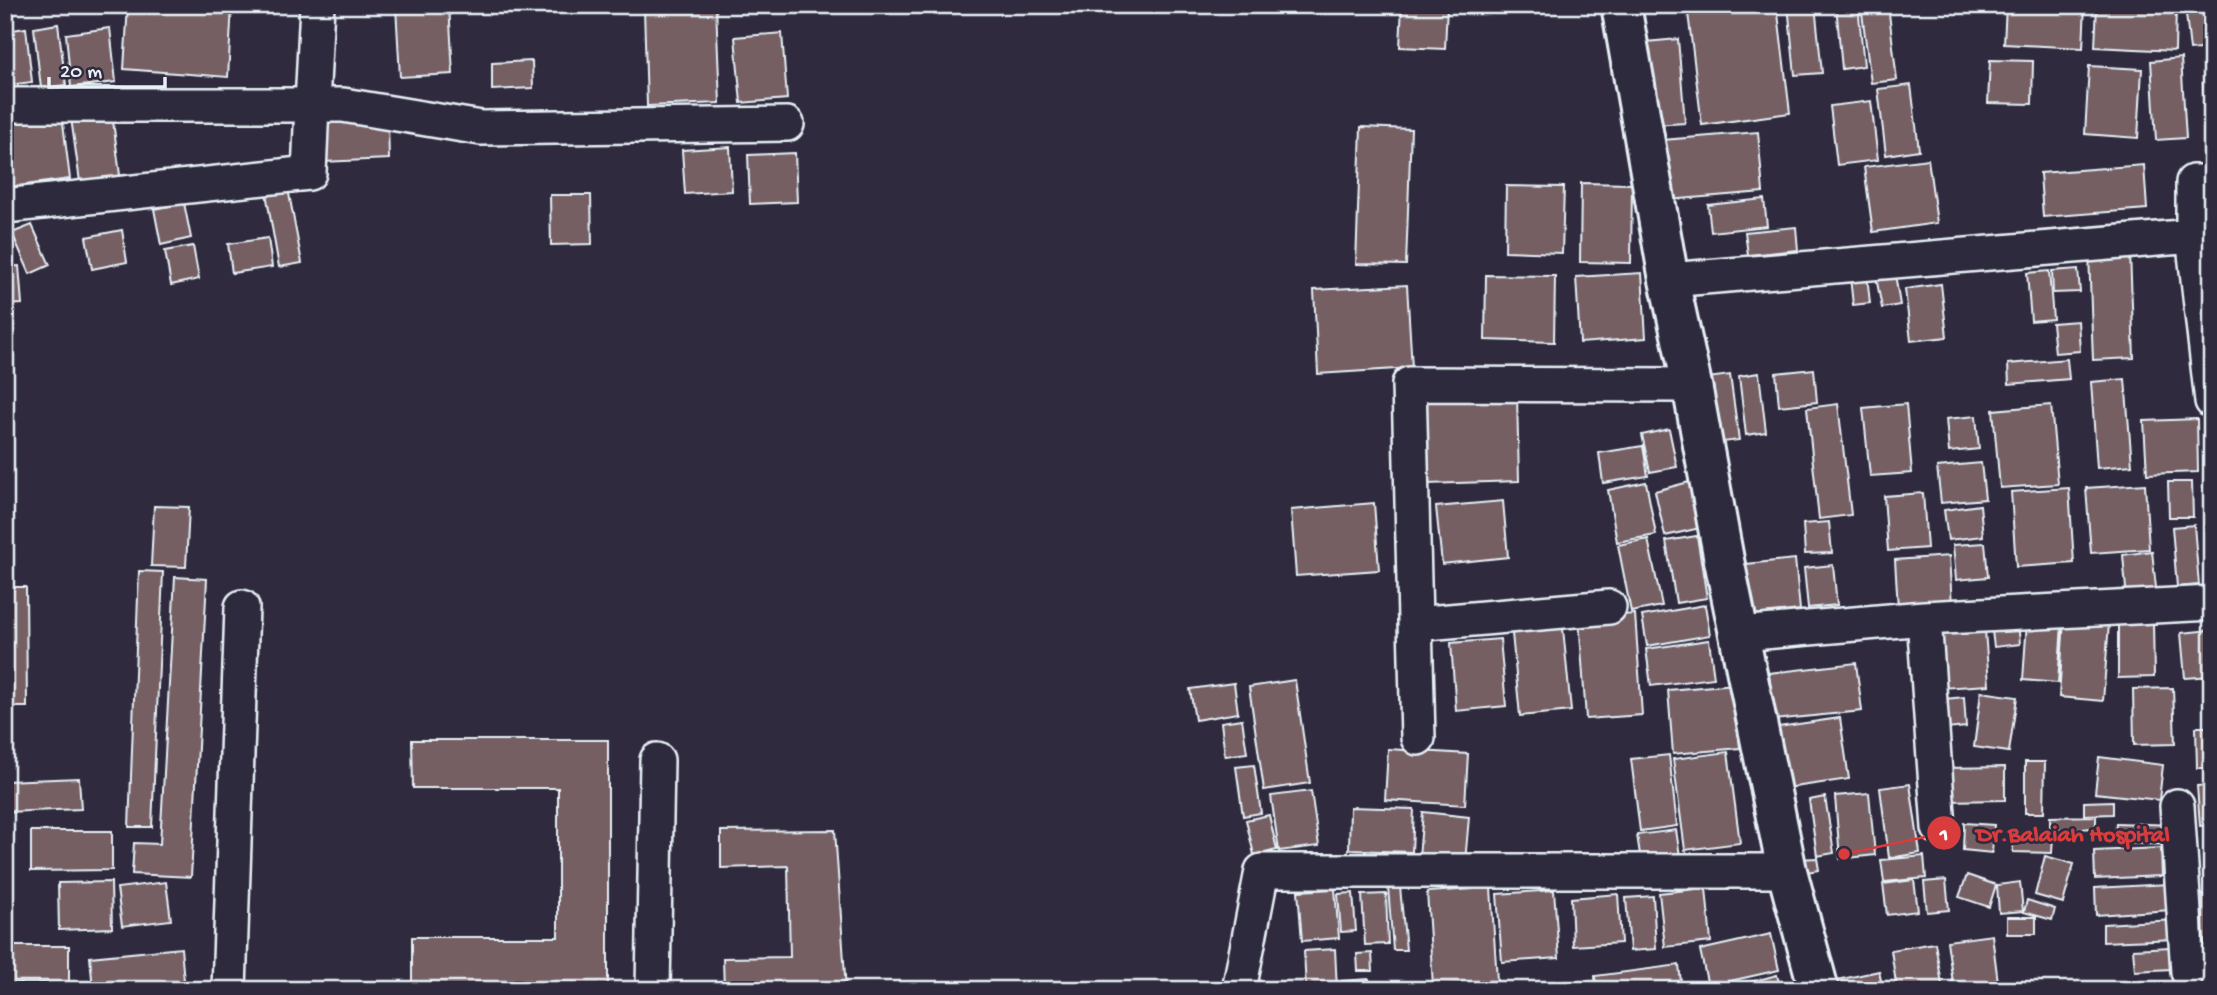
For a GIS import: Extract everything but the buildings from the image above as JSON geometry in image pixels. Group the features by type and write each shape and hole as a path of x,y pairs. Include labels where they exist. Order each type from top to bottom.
{"street":[{"path":"5,206 309,173 317,5"},
{"path":"1621,5 1669,281 1692,385 1787,871 1819,990"},
{"path":"5,105 343,106 481,128 787,124"},
{"path":"2212,182 2193,183 2193,236 2212,401"},
{"path":"1669,281 2193,236"},
{"path":"1418,738 1409,384 1692,385"},
{"path":"1740,634 1924,618 2212,603"},
{"path":"229,990 242,607"},
{"path":"1415,624 1609,607"},
{"path":"1924,618 1939,828"},
{"path":"653,990 657,760"},
{"path":"2177,806 2194,977"},
{"path":"1239,990 1262,871 1787,871"}],"place":[{"name":"Dr.Balaiah Hospital","path":"1844,854"}]}
